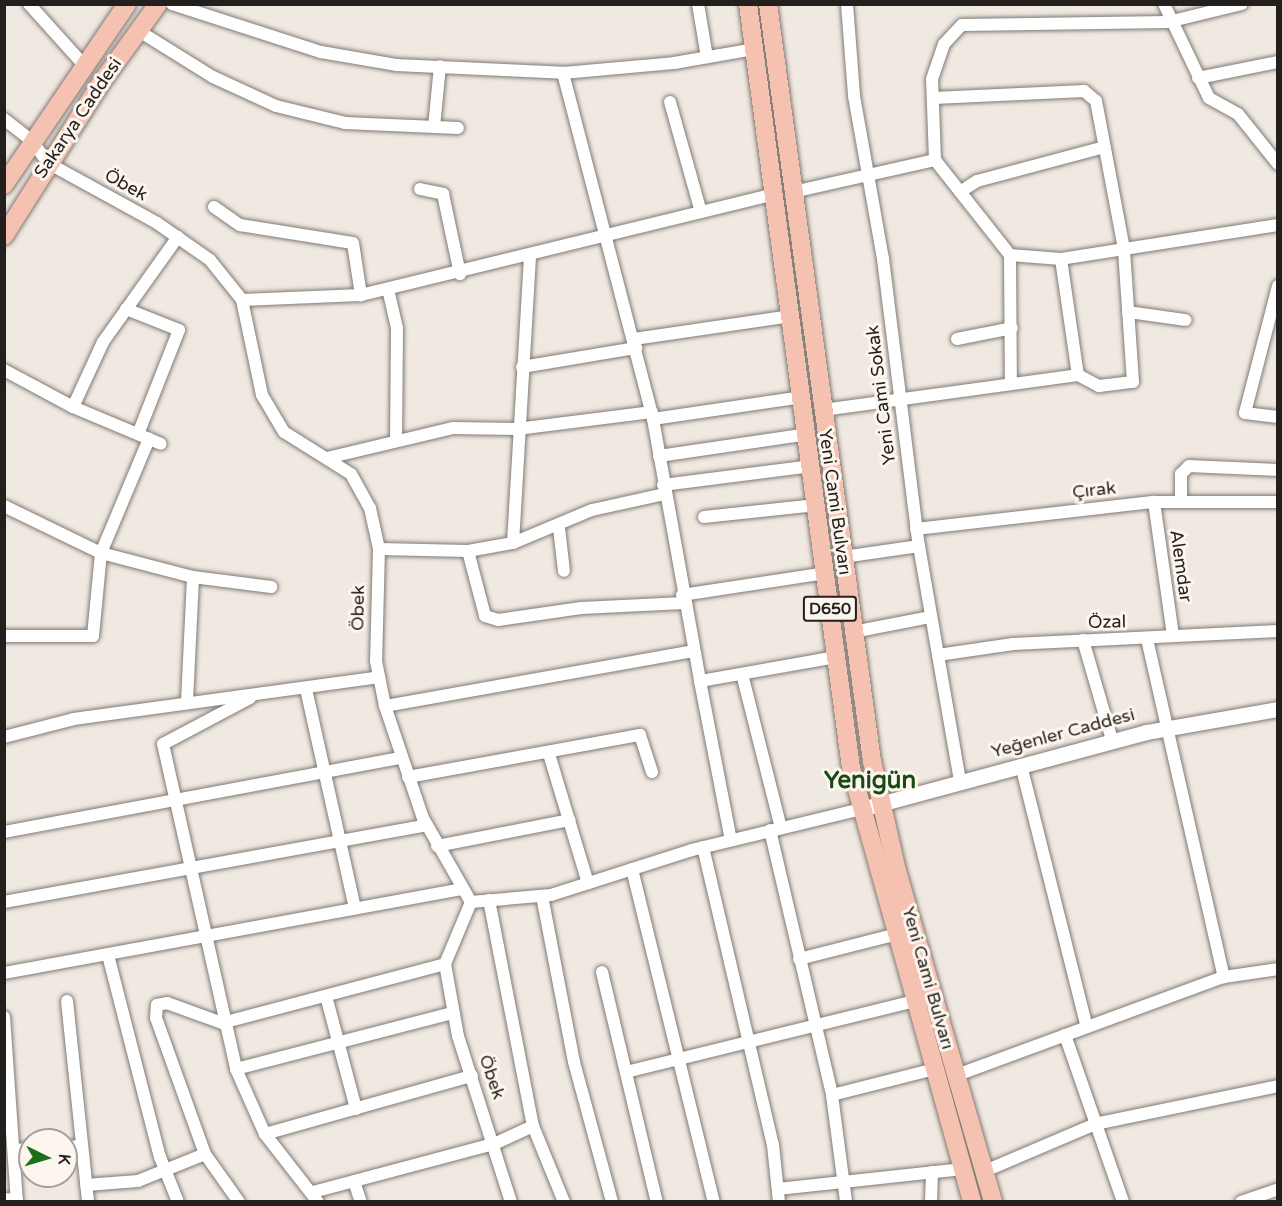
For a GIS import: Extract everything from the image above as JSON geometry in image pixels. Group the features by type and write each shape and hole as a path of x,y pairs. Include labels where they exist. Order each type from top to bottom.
{"main road":[{"name":"Sakarya Caddesi","path":"4,185 83,64 127,4"},
{"name":"Sakarya Caddesi","path":"4,236 48,163 158,4"},
{"name":"Yeni Cami Bulvarı","path":"748,4 754,49 784,193 822,410 853,632 881,803 993,1202"},
{"name":"Yeni Cami Bulvarı","path":"768,4 784,193 791,316 836,657 861,809 972,1202"}],"street":[{"path":"29,4 83,64"},
{"path":"172,4 321,52 440,66 563,73 707,57 754,49"},
{"path":"698,4 707,57"},
{"name":"Yeni Cami Sokak","path":"847,4 854,96 869,174 916,529 960,780"},
{"path":"1164,4 1168,22 1209,98 1238,114 1278,164"},
{"path":"1011,383 1010,255 935,160 932,79 944,44 962,25 1168,22 1242,4"},
{"path":"139,30 213,77 276,106 345,123 458,128"},
{"path":"1198,78 1278,62"},
{"path":"434,127 440,66"},
{"path":"563,73 653,415 683,599 731,840"},
{"path":"822,410 1078,375 1099,386 1133,382 1124,249 1096,101 1084,91 934,98"},
{"path":"669,102 701,212"},
{"name":"Öbek","path":"4,119 32,141 48,163 178,237 210,260 242,300 262,395 284,432 351,474 370,508 379,549 374,603 379,677 385,706 401,758 426,825 471,902"},
{"path":"960,192 1021,168 1105,147"},
{"path":"242,300 361,295 608,238 701,212 935,160"},
{"path":"420,189 443,195 460,274"},
{"path":"214,207 240,225 353,243 361,295"},
{"path":"1010,255 1061,259 1278,225"},
{"path":"73,407 103,342 178,237"},
{"path":"513,543 517,429 530,257"},
{"path":"1061,259 1078,375"},
{"path":"1278,286 1245,412 1278,417"},
{"path":"388,289 398,328 396,440"},
{"path":"4,636 93,636 101,554 150,439 179,330 126,309"},
{"path":"1128,312 1185,320"},
{"path":"522,367 791,316"},
{"path":"957,339 1012,328"},
{"path":"4,370 73,407 150,439"},
{"path":"327,458 453,428 517,429 802,397"},
{"path":"659,456 808,434"},
{"path":"379,549 468,551 513,543 559,528 592,510 664,490 812,466"},
{"path":"1180,502 1181,474 1189,466 1278,470"},
{"name":"Çırak","path":"916,529 1154,502 1278,502"},
{"name":"Alemdar","path":"1154,502 1173,636"},
{"path":"704,518 816,505"},
{"path":"4,506 101,554 193,577 271,587"},
{"path":"559,528 564,571"},
{"path":"843,557 919,546"},
{"path":"468,551 485,616 498,620 580,608 683,599 825,573"},
{"path":"187,701 193,577"},
{"path":"853,632 930,617"},
{"name":"Özal","path":"938,655 1083,640 1148,639 1278,631"},
{"path":"1148,639 1172,726 1224,977"},
{"path":"1083,640 1112,740"},
{"path":"385,706 694,651"},
{"path":"700,681 836,657"},
{"path":"742,674 775,829 799,959 832,1095 846,1202"},
{"path":"4,737 74,719 187,701 250,698 379,677"},
{"path":"306,689 338,841 355,908"},
{"path":"250,698 163,744 222,1023 236,1069 265,1134 316,1197 354,1181 494,1143 533,1126"},
{"name":"Yeğenler Caddesi","path":"861,809 1112,740 1172,726 1278,709"},
{"path":"408,777 549,754 640,735 652,772"},
{"path":"549,754 588,883"},
{"path":"4,832 401,758"},
{"path":"1021,765 1086,1027"},
{"path":"239,1202 205,1154 156,1018 157,1005 167,1003 222,1023 446,964 471,902 542,896 703,847 861,809"},
{"path":"437,846 569,820"},
{"path":"4,902 426,825"},
{"path":"703,847 749,1040 778,1195 844,1179 963,1169"},
{"path":"632,869 714,1202"},
{"path":"4,973 462,889"},
{"path":"542,896 574,1062 612,1202"},
{"path":"489,900 533,1126 564,1202"},
{"path":"799,959 897,934"},
{"path":"108,955 178,1202"},
{"name":"Öbek","path":"446,964 453,1013 511,1202"},
{"path":"957,1075 1224,977 1278,969"},
{"path":"602,972 657,1202"},
{"path":"326,996 336,1043 356,1108"},
{"path":"67,1000 88,1202"},
{"path":"626,1072 678,1056 916,1001"},
{"path":"236,1069 453,1013"},
{"path":"4,1017 14,1150 13,1200"},
{"path":"1065,1035 1123,1202"},
{"path":"832,1095 935,1069"},
{"path":"265,1134 472,1076"},
{"path":"984,1171 1095,1124 1278,1086"},
{"path":"14,1150 18,1150"},
{"path":"86,1185 138,1181 205,1154"},
{"path":"931,1202 932,1172"},
{"path":"354,1181 361,1202"},
{"path":"1241,1202 1278,1189"}],"district":[{"name":"Yenigün","path":"870,781"}]}
